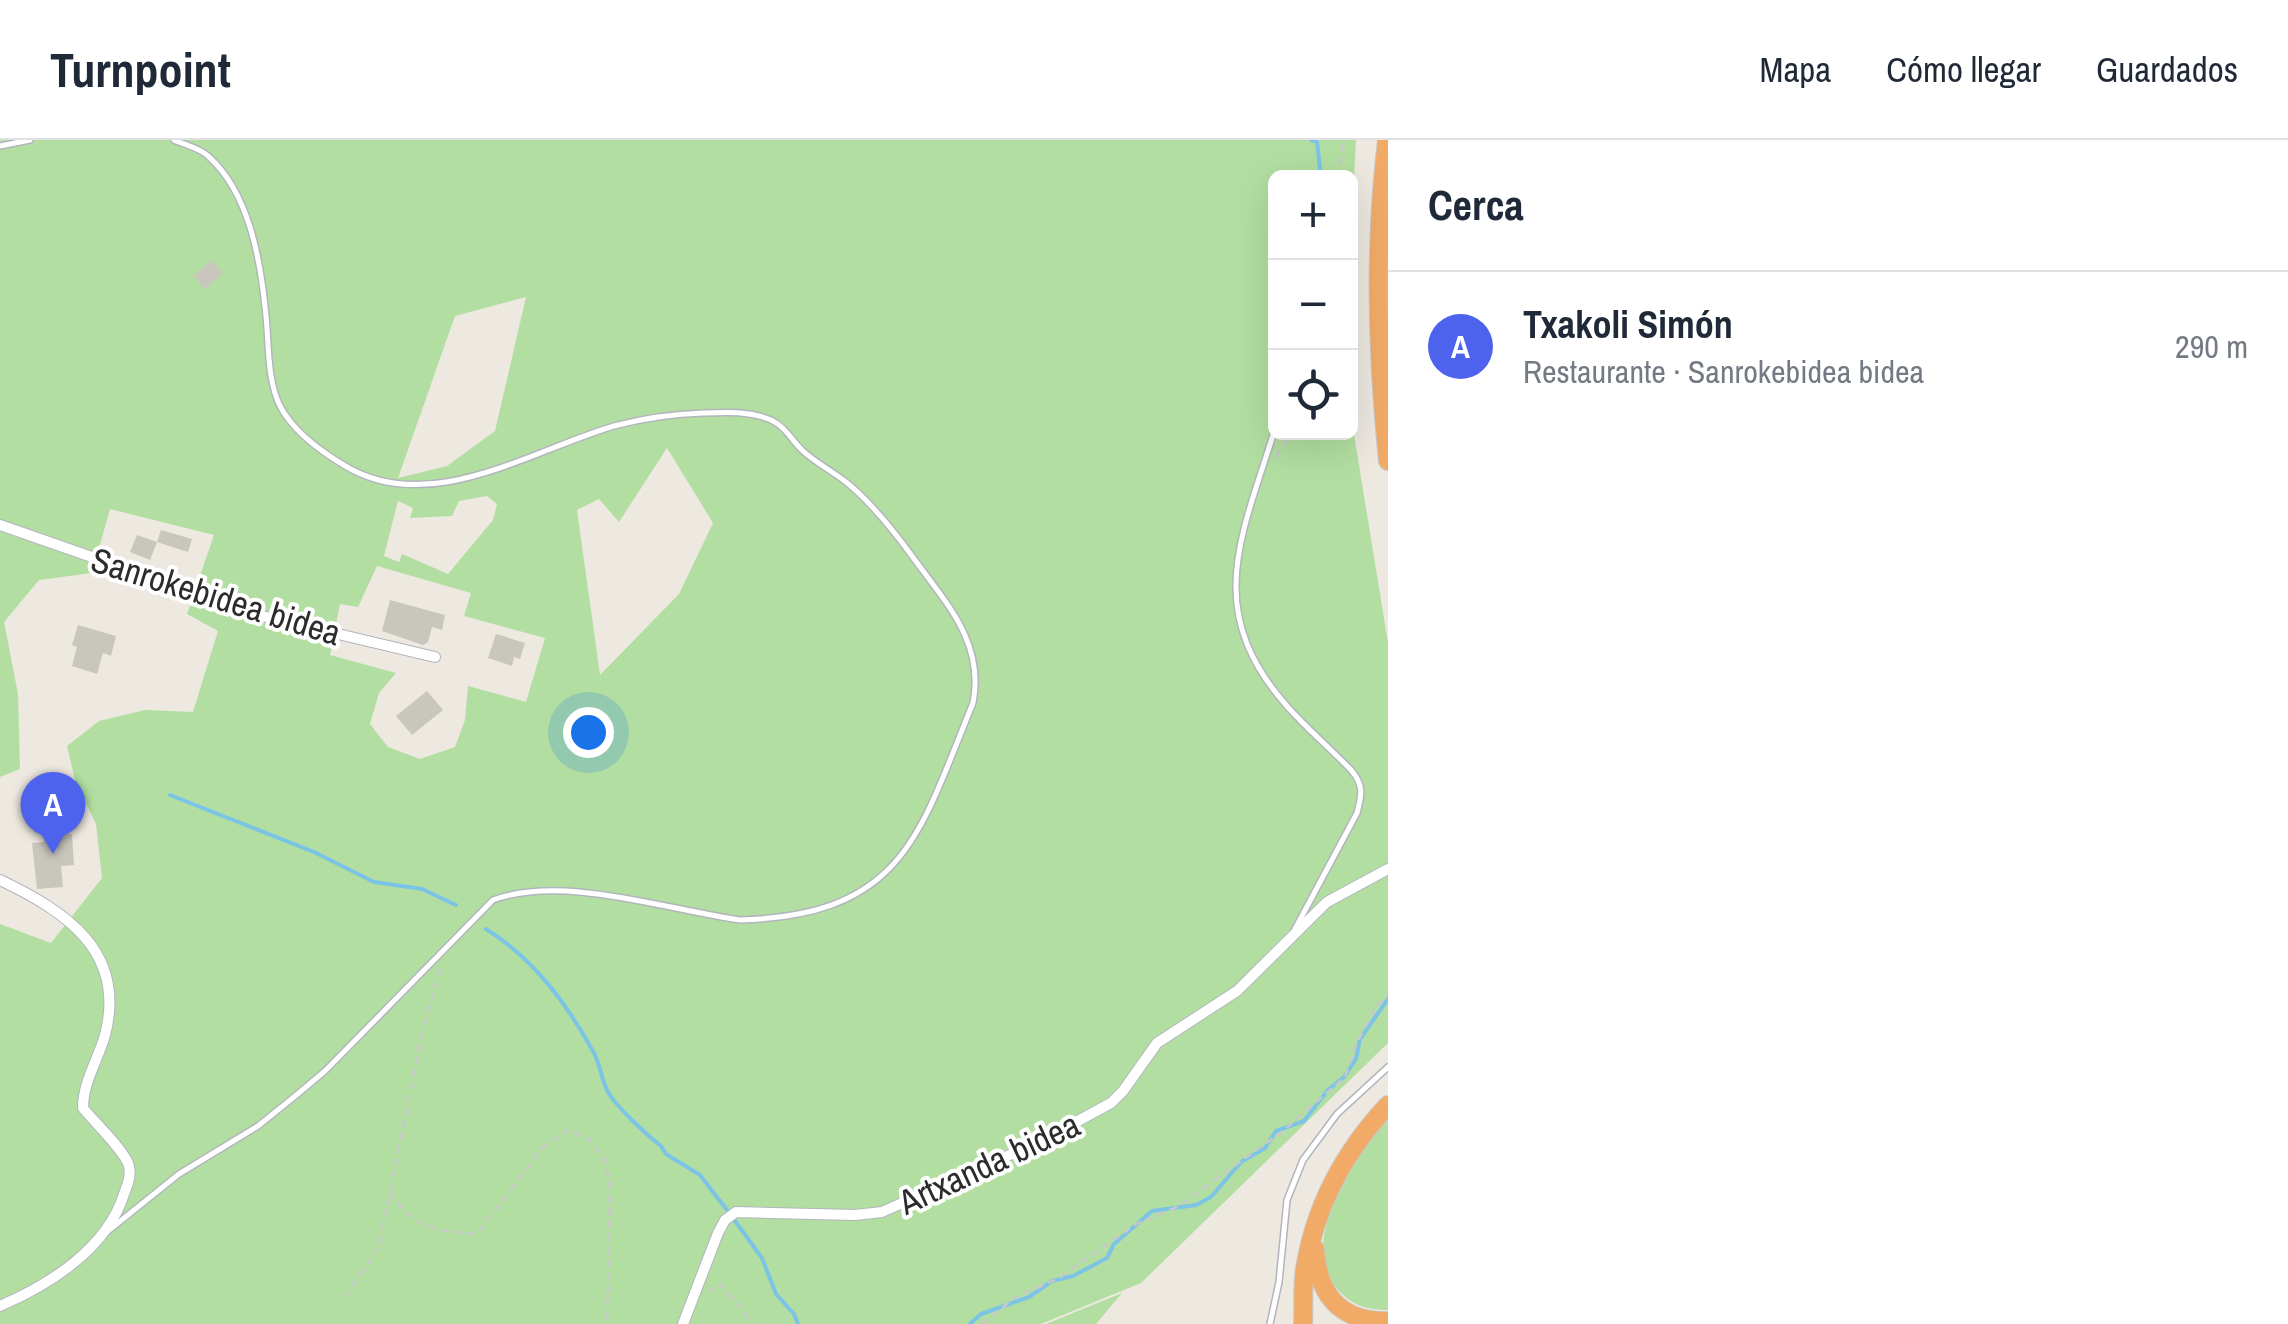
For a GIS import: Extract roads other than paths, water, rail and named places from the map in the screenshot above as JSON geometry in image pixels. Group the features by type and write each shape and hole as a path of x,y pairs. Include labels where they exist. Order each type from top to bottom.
{"highway":[{"path":"1387,140 1379,239 1378,335 1388,461"},
{"path":"1303,1324 1304,1271 1336,1176 1362,1135 1388,1105"},
{"path":"1314,1233 1317,1272 1329,1297 1364,1319 1388,1320"}],"street":[{"name":"Sanrokebidea bidea","path":"0,525 258,614 435,657"},
{"name":"Artxanda bidea","path":"683,1324 718,1233 725,1220 736,1212 856,1216 882,1212 1086,1120 1123,1091 1157,1044 1237,991 1327,902 1388,869"},
{"path":"0,880 32,895 82,930 100,957 110,999 105,1034 86,1084 83,1108 130,1167 117,1216 104,1235 66,1269 0,1306"}],"lane":[{"path":"0,146 30,140"},
{"path":"104,1235 179,1174 258,1126 325,1071 493,900 512,893 590,894 740,920 784,918 817,911 856,895 892,869 924,820 973,704 977,683 970,644 886,522 847,483 802,450 772,420 731,412 651,417 436,484 399,484 368,478 345,466 304,434 280,406 268,353 258,256 235,192 207,154 174,140"},
{"name":"Artxanda bidea","path":"1271,440 1242,534 1234,597 1239,627 1250,654 1285,704 1351,770 1360,782 1362,795 1357,813 1294,932"},
{"path":"1270,1324 1279,1282 1287,1200 1303,1160 1337,1114 1388,1067"}],"waterway":[{"path":"1311,140 1317,142 1320,170"},
{"path":"170,795 314,852 374,882 422,889 456,905"},
{"path":"486,929 534,968 561,1000 594,1053 616,1104 666,1154 700,1175 762,1258 776,1294 798,1324"},
{"path":"970,1324 981,1314 1029,1297 1052,1281 1073,1276 1107,1258 1114,1244 1152,1211 1196,1205 1211,1197 1241,1162 1265,1148 1276,1131 1304,1121 1328,1090 1344,1077 1356,1059 1360,1039 1388,999"}],"place":[{"name":"Txakoli Simón","path":"53,854"}]}
